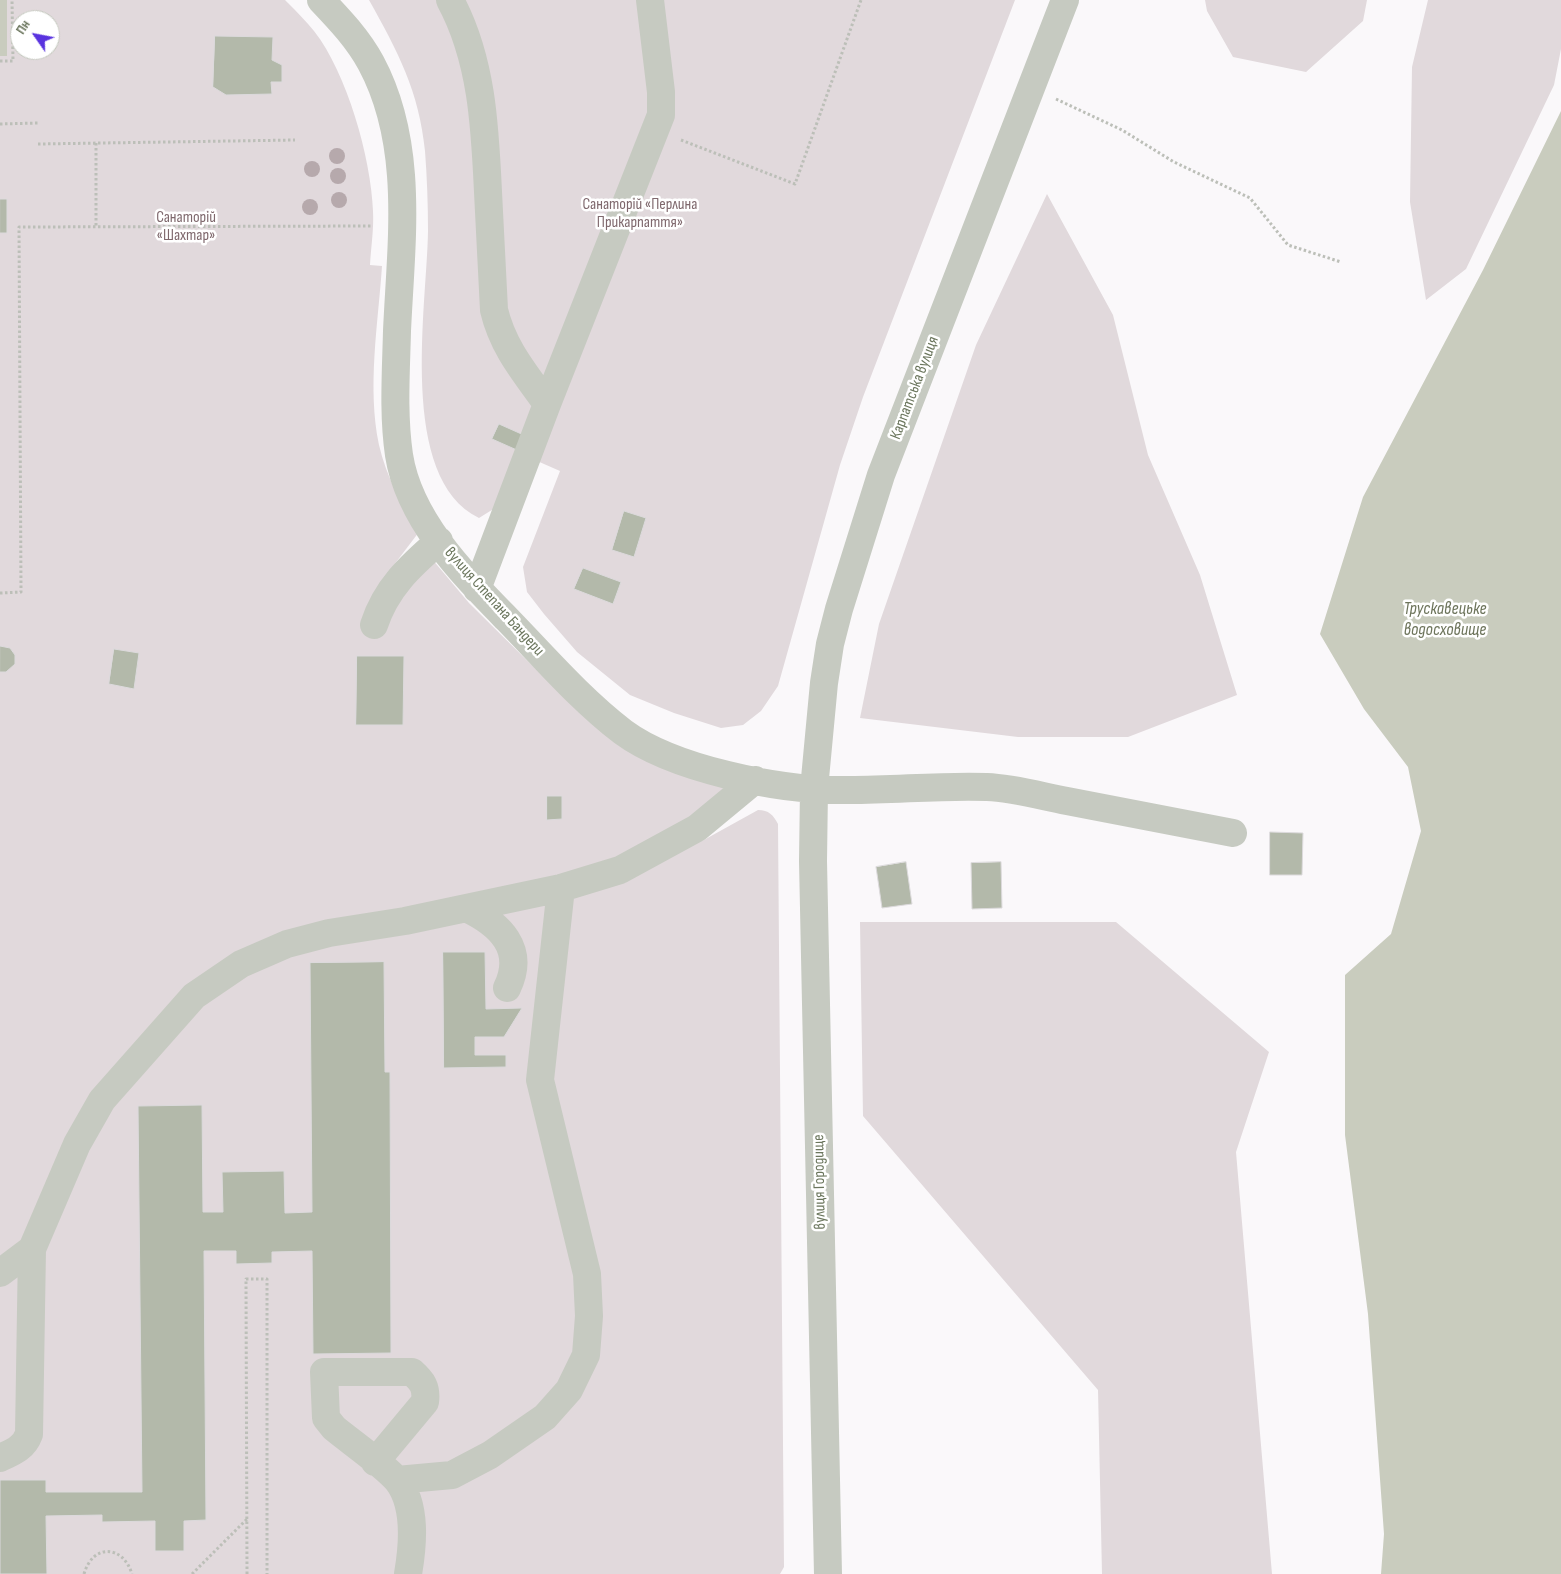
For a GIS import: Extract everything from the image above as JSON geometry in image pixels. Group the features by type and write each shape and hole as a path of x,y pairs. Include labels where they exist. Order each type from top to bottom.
{"street":[{"name":"вулиця Степана Бандери","path":"321,0 350,31 372,64 389,107 401,156 402,227 395,398 399,458 411,494 439,541 477,589 582,697 623,732 648,748 703,768 755,780 814,790 991,787 1233,833"},
{"path":"450,0 461,21 479,83 485,128 494,310 500,332 509,350 547,404"},
{"path":"477,589 547,404 661,115 662,92 650,0"},
{"name":"Карпатська вулиця","path":"814,790 830,644 876,493 1065,0"},
{"path":"374,625 380,606 393,585 408,567 439,541"},
{"path":"0,1458 17,1451 29,1434 32,1249 77,1144 102,1100 194,996 241,964 286,944 329,933 466,908 561,888 620,870 697,828 755,780"},
{"name":"вулиця Городище","path":"814,790 813,871 828,1574"},
{"path":"397,1480 452,1475 490,1454 545,1417 569,1390 586,1355 589,1316 586,1274 540,1080 561,888"},
{"path":"466,908 481,915 494,926 512,948 514,964 507,988"},
{"path":"0,1273 32,1249"},
{"path":"375,1462 397,1480 407,1498 412,1547 408,1574"}],"path":[{"path":"0,61 13,60 12,0"},
{"path":"655,130 795,184 862,0"},
{"path":"1055,99 1122,130 1174,162 1250,198 1288,245 1341,262"},
{"path":"0,124 38,123"},
{"path":"38,144 296,140"},
{"path":"96,143 96,227"},
{"path":"0,592 21,592 19,227 376,226"},
{"path":"247,1574 246,1279 267,1279 267,1574"},
{"path":"192,1574 248,1519"},
{"path":"84,1574 91,1559 104,1551 111,1552 124,1560 132,1574"}],"green space":[{"name":"Санаторій «Шахтар»","path":"0,0 285,0 314,31 337,69 355,117 368,166 373,218 370,265 382,266 374,356 374,401 379,445 390,479 419,532 384,578 432,559 469,603 571,704 725,781 722,792 693,830 702,841 758,810 770,814 778,824 784,1567 780,1574 0,1574"},
{"name":"Санаторій «Перлина Прикарпаття»","path":"369,0 1015,0 863,397 840,465 778,686 761,711 743,725 721,728 674,713 630,695 577,652 527,592 523,567 560,471 528,457 495,508 479,518 453,497 436,467 427,429 422,388 428,201 422,129 418,109 406,72"},
{"path":"1205,0 1367,0 1363,21 1306,72 1233,57 1207,11"},
{"path":"1428,0 1561,0 1561,49 1554,85 1466,269 1426,300 1410,202 1412,67"},
{"path":"1047,194 1113,315 1148,455 1200,575 1237,695 1128,737 1018,737 860,718 879,624 976,345"},
{"path":"860,922 1116,922 1269,1052 1236,1152 1272,1574 1102,1574 1098,1390 863,1116"}],"water":[{"path":"0,0 7,0 7,56 0,56"},
{"name":"Трускавецьке водосховище","path":"1561,111 1561,1574 1381,1574 1384,1534 1368,1314 1345,1135 1345,975 1391,934 1421,831 1408,767 1364,709 1320,634 1363,497 1483,270"}],"building":[{"path":"215,36 273,37 272,60 282,65 282,82 271,82 272,94 226,95 213,87"},
{"path":"0,199 7,199 7,233 0,233"},
{"path":"499,424 526,436 519,451 492,439"},
{"path":"624,511 646,518 634,557 612,550"},
{"path":"583,568 621,582 613,604 574,589"},
{"path":"0,646 10,648 15,655 15,664 6,672 0,672"},
{"path":"114,649 139,653 134,689 109,684"},
{"path":"357,656 404,656 403,725 356,725"},
{"path":"547,796 562,796 562,819 547,820"},
{"path":"1270,832 1303,833 1302,875 1270,875"},
{"path":"906,862 912,904 882,908 876,867"},
{"path":"1001,862 1002,908 972,909 971,863"},
{"path":"443,952 485,952 486,1009 522,1008 504,1037 475,1037 475,1055 506,1055 506,1067 444,1068"},
{"path":"384,962 385,1072 390,1072 391,1353 313,1354 312,1251 272,1252 272,1263 236,1264 236,1251 204,1251 206,1520 184,1521 184,1551 155,1551 155,1521 102,1522 102,1515 46,1516 47,1574 0,1574 0,1480 46,1480 46,1492 142,1492 138,1106 202,1105 203,1212 223,1212 222,1172 284,1171 285,1213 312,1212 310,963"}]}
